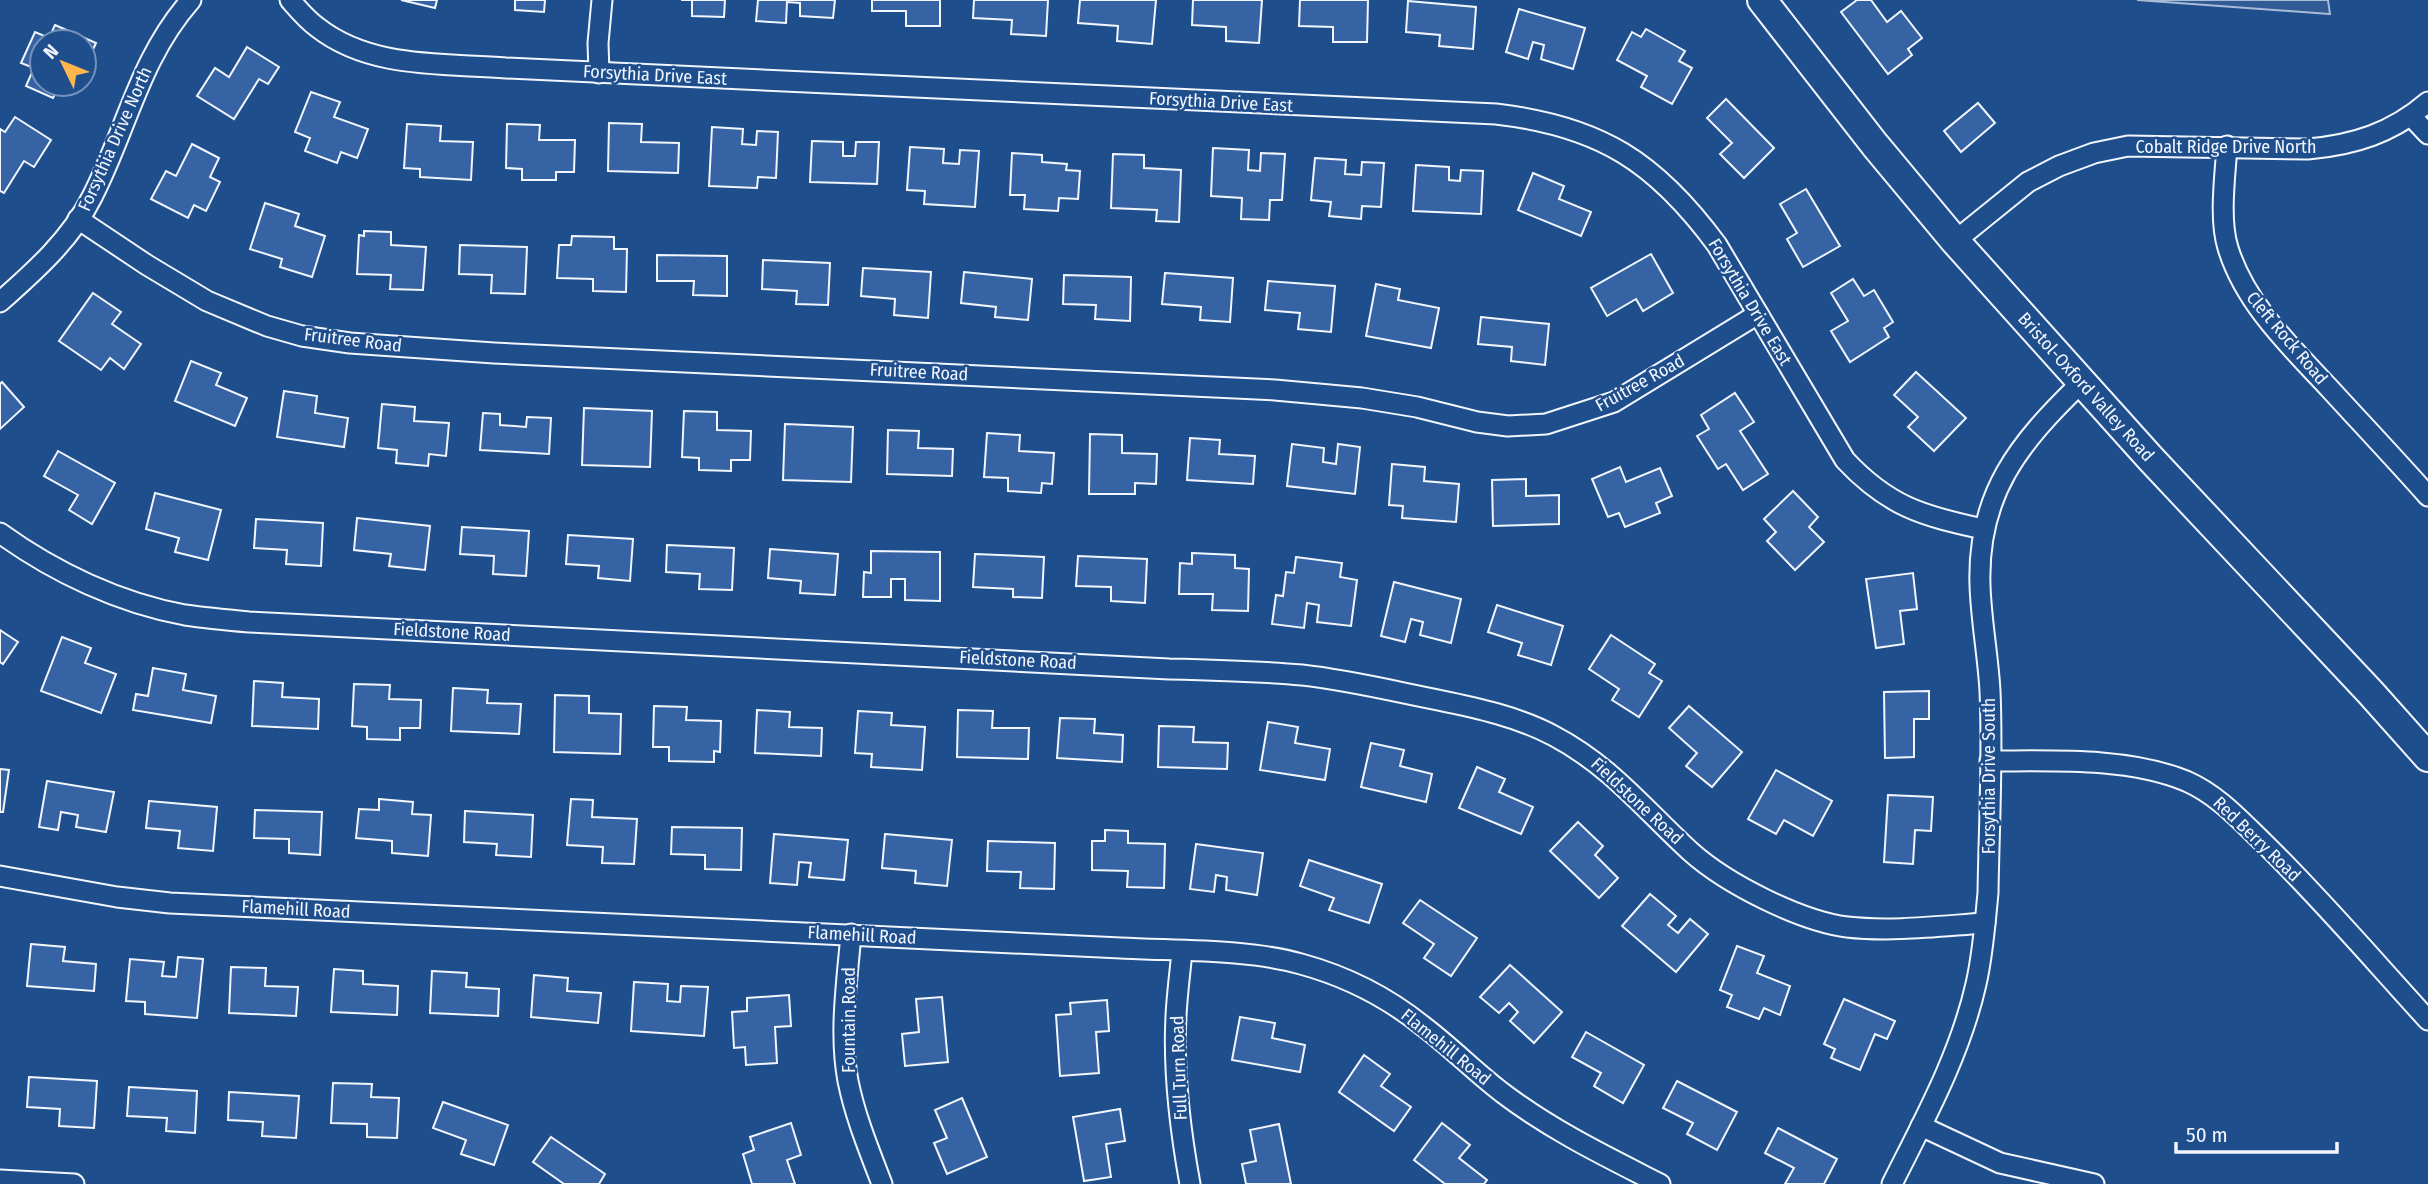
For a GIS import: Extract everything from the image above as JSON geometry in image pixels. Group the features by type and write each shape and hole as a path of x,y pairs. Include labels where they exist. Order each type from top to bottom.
{"main road":[{"name":"Bristol-Oxford Valley Road","path":"1762,0 1875,145 1955,241 2081,383 2428,757"}],"street":[{"name":"Forsythia Drive North","path":"0,302 56,249 91,199 143,73 167,32 191,0"},
{"name":"Forsythia Drive East","path":"289,0 316,27 342,44 393,60 599,73 1496,114 1533,118 1581,132 1614,146 1646,167 1670,187 1694,213 1717,245 1844,460 1864,480 1882,495 1912,511 1942,521 1983,529"},
{"path":"599,73 598,43 602,0"},
{"name":"Cobalt Ridge Drive North","path":"1955,241 2028,182 2059,166 2094,153 2128,146 2308,149 2334,147 2382,133 2411,116 2428,102"},
{"path":"2411,116 2428,134"},
{"name":"Cleft Rock Road","path":"2227,146 2225,238 2249,295 2297,354 2428,496"},
{"name":"Fruitree Road","path":"78,219 207,301 267,326 302,336 350,343 494,353 1275,390 1362,398 1508,426 1546,424 1601,408 1758,314"},
{"name":"Forsythia Drive South","path":"1892,1184 1950,1063 1972,1000 1985,923 1988,893 1990,691 1980,584 1983,529 1988,510 2021,449 2045,418 2081,383"},
{"name":"Fieldstone Road","path":"0,533 55,568 91,586 184,615 249,622 1243,671 1371,686 1517,720 1552,734 1591,757 1620,780 1692,852 1716,872 1776,905 1847,927 1904,928 1985,923"},
{"name":"Red Berry Road","path":"1990,761 2103,764 2161,774 2204,790 2224,803 2290,869 2428,1020"},
{"name":"Flamehill Road","path":"0,876 170,904 1182,951 1258,956 1300,963 1349,981 1382,997 1423,1025 1489,1082 1549,1125 1661,1184"},
{"name":"Fountain Road","path":"851,934 845,997 848,1081 860,1125 882,1184"},
{"name":"Full Turn Road","path":"1182,951 1176,1017 1176,1063 1182,1142 1190,1184"},
{"path":"1922,1126 2000,1163 2094,1184"},
{"path":"0,1181 74,1184"}],"shaded area":[{"path":"2137,0 2328,0 2330,14 2329,14"}],"building":[{"path":"401,0 437,0 435,8"},
{"path":"515,0 545,0 544,12 515,10"},
{"path":"692,0 725,0 724,17 692,16"},
{"path":"758,0 835,0 833,18 800,16 800,3 787,2 786,23 756,21"},
{"path":"872,0 940,0 940,26 906,26 906,11 872,11"},
{"path":"974,0 1048,0 1046,36 1011,34 1012,20 973,18"},
{"path":"1080,0 1156,0 1152,44 1117,41 1118,26 1078,23"},
{"path":"1193,0 1262,0 1259,43 1226,41 1226,27 1192,25"},
{"path":"1300,0 1368,0 1367,42 1333,42 1333,27 1299,26"},
{"path":"1857,0 1871,0 1887,22 1901,11 1922,38 1908,49 1912,55 1888,74 1841,12"},
{"path":"1408,1 1476,7 1473,49 1439,46 1440,35 1406,32"},
{"path":"1519,9 1585,28 1573,69 1541,59 1544,45 1533,42 1528,59 1506,52"},
{"path":"1646,29 1685,51 1679,61 1692,68 1672,104 1641,87 1647,76 1617,60 1632,32 1641,37"},
{"path":"247,47 279,67 268,84 259,79 234,119 197,96 215,68 229,77"},
{"path":"28,48 28,66 21,63"},
{"path":"311,92 340,102 334,117 368,129 357,158 341,152 337,163 305,151 310,138 295,132"},
{"path":"1726,99 1774,148 1744,178 1720,154 1732,143 1707,118"},
{"path":"1978,103 1995,123 1961,152 1944,131"},
{"path":"15,117 51,140 34,167 24,161 4,193 0,191 0,129 5,132"},
{"path":"609,123 642,124 641,142 679,143 678,173 608,171"},
{"path":"407,124 441,126 440,141 473,142 471,180 420,177 420,169 404,168"},
{"path":"507,124 540,125 539,140 575,140 574,172 556,172 556,180 522,180 522,169 506,168"},
{"path":"712,127 743,129 742,144 756,145 757,131 778,132 776,178 758,177 757,188 709,186"},
{"path":"812,141 843,142 843,156 855,156 856,142 879,142 877,184 810,182"},
{"path":"192,144 219,158 210,177 220,182 206,211 194,205 188,218 151,199 166,171 176,176"},
{"path":"910,147 944,149 943,163 959,164 960,150 979,151 975,207 924,204 925,191 907,190"},
{"path":"1213,148 1249,150 1248,170 1260,171 1261,153 1285,154 1282,200 1270,200 1269,220 1241,219 1242,198 1211,196"},
{"path":"1012,153 1042,155 1042,162 1067,164 1066,170 1080,171 1078,199 1059,198 1058,211 1024,209 1025,195 1010,195"},
{"path":"1113,154 1144,155 1144,168 1181,170 1179,222 1156,221 1157,210 1111,208"},
{"path":"1315,158 1346,160 1345,174 1361,175 1362,162 1384,163 1381,207 1362,206 1361,219 1329,216 1331,202 1311,200"},
{"path":"1416,165 1449,167 1449,180 1460,181 1461,170 1483,171 1481,214 1413,211"},
{"path":"1533,173 1564,186 1559,199 1591,212 1581,236 1518,210"},
{"path":"1806,189 1840,246 1803,267 1787,239 1797,233 1780,204"},
{"path":"265,203 299,214 295,226 325,236 312,277 280,267 282,259 250,249"},
{"path":"364,231 391,232 391,245 426,247 423,290 390,289 391,275 357,274 359,235 364,236"},
{"path":"572,236 614,237 614,249 627,249 626,292 593,291 593,279 557,278 559,245 571,245"},
{"path":"460,245 527,247 525,294 491,293 492,275 459,274"},
{"path":"1651,254 1673,293 1643,311 1636,299 1607,316 1591,288"},
{"path":"657,255 727,256 727,296 693,295 694,281 657,281"},
{"path":"763,260 830,263 828,305 796,304 797,291 762,289"},
{"path":"863,268 931,272 928,318 894,315 895,299 861,296"},
{"path":"964,272 1032,279 1028,320 995,317 996,307 961,303"},
{"path":"1165,273 1233,278 1230,322 1200,320 1201,307 1162,304"},
{"path":"1064,275 1131,277 1130,321 1095,319 1096,305 1063,304"},
{"path":"1853,279 1864,296 1874,290 1893,322 1884,328 1889,337 1850,362 1831,331 1848,321 1831,293"},
{"path":"1268,281 1335,286 1331,332 1298,329 1300,313 1265,310"},
{"path":"1376,284 1400,289 1398,300 1439,308 1431,348 1366,336"},
{"path":"93,293 121,312 112,324 141,344 124,369 110,358 101,370 59,341"},
{"path":"1481,317 1549,324 1545,365 1511,361 1512,347 1478,344"},
{"path":"191,361 221,373 216,385 247,398 235,426 175,401"},
{"path":"1916,372 1966,418 1934,451 1908,427 1918,417 1894,395"},
{"path":"2,382 24,407 0,429 0,384"},
{"path":"284,391 317,396 315,413 348,418 344,447 277,437"},
{"path":"1735,393 1754,422 1740,431 1768,474 1743,490 1726,464 1718,469 1697,436 1709,429 1701,415"},
{"path":"382,404 415,407 414,421 449,423 446,456 429,454 428,466 396,463 397,450 378,448"},
{"path":"584,408 652,411 650,467 582,465"},
{"path":"684,411 717,412 717,430 751,431 750,460 731,460 731,471 699,470 699,458 682,457"},
{"path":"483,413 500,414 500,425 526,427 527,417 551,418 549,454 480,450"},
{"path":"785,424 853,427 851,482 783,480"},
{"path":"888,430 919,431 918,448 953,449 952,476 887,474"},
{"path":"987,433 1020,435 1019,451 1054,453 1052,484 1042,483 1041,493 1008,491 1008,478 984,477"},
{"path":"1090,434 1122,435 1122,453 1157,454 1156,484 1135,483 1135,494 1089,494"},
{"path":"1190,438 1220,440 1219,454 1255,456 1253,484 1187,480"},
{"path":"1292,444 1324,448 1323,462 1336,464 1338,444 1360,447 1355,494 1287,486"},
{"path":"58,451 115,483 92,524 69,510 78,495 44,476"},
{"path":"1392,464 1425,467 1424,481 1459,484 1456,522 1402,518 1403,506 1389,505"},
{"path":"1620,467 1626,482 1660,468 1672,496 1656,503 1660,513 1625,527 1619,513 1608,517 1592,479"},
{"path":"1526,479 1526,496 1559,495 1559,524 1493,526 1492,480"},
{"path":"1793,491 1818,517 1809,527 1824,542 1795,570 1767,541 1776,532 1764,519"},
{"path":"155,493 221,510 208,560 175,552 179,538 146,529"},
{"path":"357,518 430,526 425,570 389,566 391,554 354,550"},
{"path":"256,519 323,523 321,566 286,564 287,550 254,548"},
{"path":"462,527 529,531 526,576 493,574 494,556 460,554"},
{"path":"568,535 633,539 630,581 598,578 599,566 566,564"},
{"path":"667,545 734,548 732,590 699,589 700,574 666,572"},
{"path":"770,549 838,554 835,595 800,593 801,581 768,578"},
{"path":"871,551 940,552 940,601 905,600 905,579 891,579 891,597 863,597 864,572 871,573"},
{"path":"1192,553 1235,555 1235,568 1249,569 1248,611 1212,610 1213,594 1179,594 1180,563 1192,564"},
{"path":"975,554 1044,557 1042,598 1013,597 1013,589 973,587"},
{"path":"1078,556 1147,559 1145,603 1111,601 1111,587 1076,586"},
{"path":"1296,557 1342,563 1340,577 1357,580 1351,626 1317,622 1319,605 1307,603 1304,628 1272,624 1276,595 1283,596 1286,572 1294,573"},
{"path":"1913,573 1917,609 1900,611 1904,644 1876,648 1866,579"},
{"path":"1394,582 1461,599 1451,643 1420,635 1423,622 1411,619 1405,642 1381,636"},
{"path":"1497,605 1563,626 1551,665 1518,655 1522,643 1488,632"},
{"path":"0,630 18,642 3,664 0,662"},
{"path":"1611,635 1655,664 1649,673 1662,681 1639,717 1612,700 1619,689 1589,669"},
{"path":"62,637 91,648 85,663 116,674 101,713 41,691"},
{"path":"153,668 186,674 183,690 216,696 211,723 133,710 136,694 148,696"},
{"path":"254,681 283,683 282,697 319,699 318,729 252,726"},
{"path":"354,684 390,685 389,699 421,700 420,728 400,728 400,740 367,739 367,727 352,726"},
{"path":"453,688 488,690 487,703 521,704 519,734 451,731"},
{"path":"1929,691 1929,719 1914,719 1914,757 1885,758 1884,692"},
{"path":"555,695 589,696 589,713 621,714 620,754 554,752"},
{"path":"654,706 687,707 686,720 721,721 720,752 714,751 714,762 669,761 669,747 653,747"},
{"path":"1689,706 1742,752 1712,787 1686,766 1697,753 1669,728"},
{"path":"757,710 790,712 789,727 822,728 821,756 755,753"},
{"path":"958,710 993,711 992,728 1029,728 1028,759 957,757"},
{"path":"858,711 892,713 891,725 925,727 922,770 871,767 872,754 855,753"},
{"path":"1060,718 1095,719 1094,733 1123,735 1122,762 1057,758"},
{"path":"1268,722 1298,727 1295,743 1330,749 1325,780 1260,770"},
{"path":"1159,726 1194,727 1193,742 1228,743 1227,769 1158,767"},
{"path":"1371,743 1404,750 1400,766 1432,774 1426,802 1361,787"},
{"path":"1477,767 1505,779 1499,792 1533,807 1521,834 1459,808"},
{"path":"0,769 9,770 3,812 0,812"},
{"path":"1776,770 1832,801 1813,836 1784,820 1776,834 1748,819"},
{"path":"47,781 114,792 106,832 76,827 78,815 61,812 58,830 39,827"},
{"path":"1888,795 1933,797 1931,831 1915,830 1913,864 1884,862"},
{"path":"379,799 413,802 412,814 431,815 428,856 392,853 392,841 356,838 359,809 379,810"},
{"path":"571,799 593,800 592,817 637,819 634,864 602,863 603,847 567,845"},
{"path":"149,801 217,807 213,851 178,848 180,831 146,828"},
{"path":"255,810 322,812 320,855 289,853 289,839 254,838"},
{"path":"465,811 533,815 531,857 496,855 497,844 464,842"},
{"path":"1578,822 1603,846 1595,855 1618,878 1599,898 1550,851"},
{"path":"672,827 742,828 741,870 705,869 705,855 671,854"},
{"path":"1105,830 1128,831 1128,843 1165,844 1164,888 1127,887 1128,871 1092,870 1092,841 1105,841"},
{"path":"774,834 848,840 844,880 809,877 811,863 799,862 797,885 770,883"},
{"path":"885,834 952,840 947,886 915,883 916,871 882,868"},
{"path":"988,841 1055,843 1054,889 1020,888 1021,872 987,871"},
{"path":"1196,844 1263,853 1257,895 1226,890 1227,877 1216,875 1214,892 1190,889"},
{"path":"1309,860 1382,884 1369,923 1329,910 1334,898 1300,886"},
{"path":"1650,894 1676,916 1668,925 1678,933 1690,919 1708,934 1676,972 1622,926"},
{"path":"1420,900 1477,938 1451,976 1424,958 1434,944 1403,923"},
{"path":"31,944 65,947 63,961 96,964 94,991 27,986"},
{"path":"1737,946 1764,956 1757,973 1790,986 1780,1015 1764,1008 1759,1019 1727,1007 1732,995 1720,990"},
{"path":"178,957 203,959 197,1018 145,1014 145,1002 126,1001 130,959 164,962 162,976 176,977"},
{"path":"1510,965 1562,1012 1534,1043 1510,1021 1518,1012 1509,1003 1499,1013 1480,997"},
{"path":"231,967 266,968 265,986 298,987 296,1016 229,1013"},
{"path":"334,969 363,971 363,984 398,986 397,1015 331,1012"},
{"path":"432,971 467,973 466,987 499,989 498,1016 430,1013"},
{"path":"534,975 568,978 567,991 601,993 598,1023 531,1017"},
{"path":"634,982 668,984 667,1001 680,1002 681,986 708,987 704,1036 631,1031"},
{"path":"789,995 791,1026 775,1027 777,1063 746,1065 745,1047 734,1048 732,1012 747,1011 747,998"},
{"path":"942,997 948,1062 905,1066 902,1034 919,1032 916,999"},
{"path":"1844,999 1895,1021 1887,1039 1875,1034 1860,1070 1831,1058 1835,1049 1824,1044"},
{"path":"1107,1000 1109,1031 1096,1032 1099,1073 1060,1076 1056,1015 1071,1014 1070,1003"},
{"path":"1240,1017 1275,1023 1272,1038 1305,1045 1300,1072 1232,1060"},
{"path":"1586,1032 1644,1065 1623,1103 1594,1086 1601,1073 1572,1057"},
{"path":"1364,1055 1390,1074 1381,1086 1411,1107 1394,1131 1339,1092"},
{"path":"29,1077 97,1081 94,1128 59,1126 60,1109 27,1107"},
{"path":"1677,1081 1737,1112 1717,1150 1687,1134 1693,1123 1663,1108"},
{"path":"333,1083 372,1084 371,1097 399,1098 397,1138 367,1137 367,1124 331,1123"},
{"path":"129,1087 197,1091 195,1133 166,1131 167,1118 127,1116"},
{"path":"229,1092 299,1096 296,1138 262,1136 263,1122 228,1120"},
{"path":"962,1098 987,1157 947,1174 934,1143 947,1138 935,1110"},
{"path":"443,1102 508,1125 494,1165 461,1154 466,1140 433,1128"},
{"path":"1120,1109 1125,1141 1106,1144 1111,1177 1084,1181 1073,1117"},
{"path":"791,1123 801,1155 787,1160 795,1184 752,1184 743,1154 754,1150 750,1137"},
{"path":"1442,1123 1470,1145 1459,1158 1487,1180 1484,1184 1445,1184 1414,1160"},
{"path":"1279,1124 1291,1184 1246,1184 1242,1164 1256,1161 1250,1130"},
{"path":"1778,1128 1837,1159 1824,1184 1785,1184 1794,1168 1765,1153"},
{"path":"551,1137 605,1174 599,1184 564,1184 533,1162"}]}
